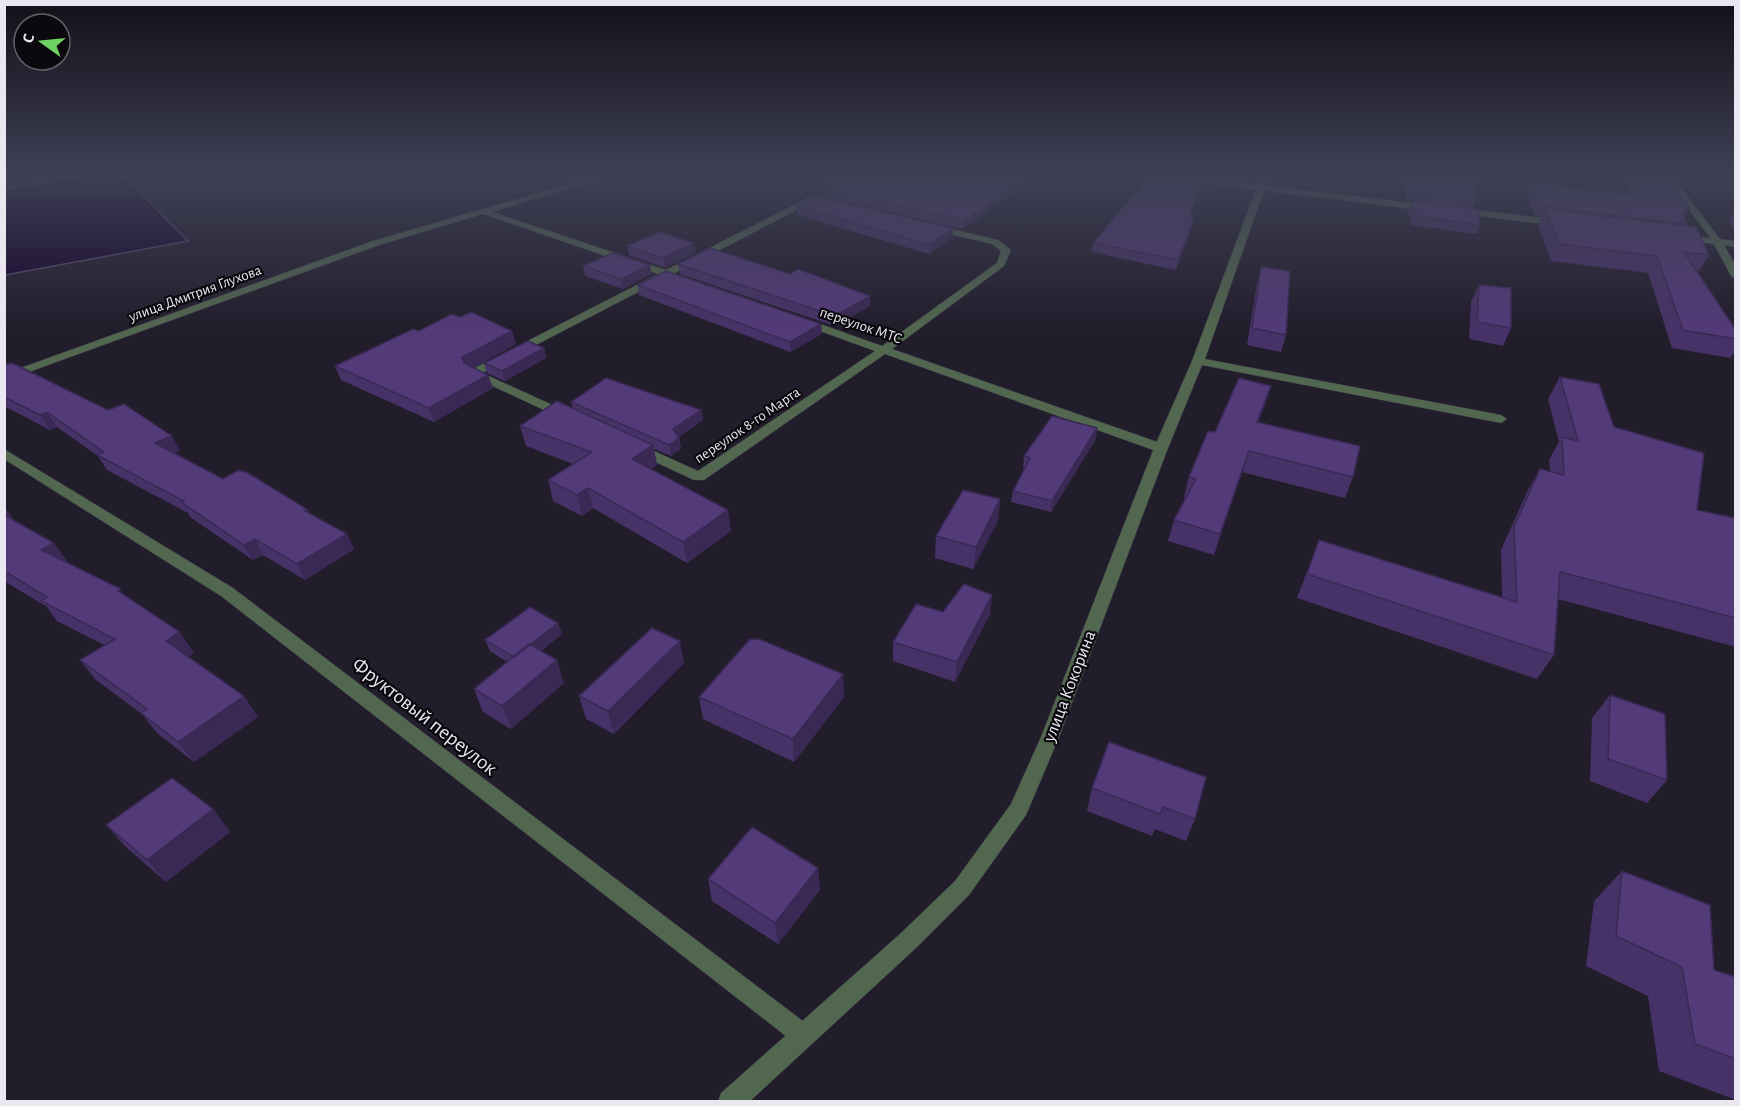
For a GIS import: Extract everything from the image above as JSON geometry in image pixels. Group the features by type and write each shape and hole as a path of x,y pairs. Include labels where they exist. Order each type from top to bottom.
{"street":[{"name":"улица Дмитрия Глухова","path":"4,378 376,243 427,228"},
{"path":"531,228 690,282"},
{"name":"переулок 8-го Марта","path":"757,228 473,373 699,477 885,349 1000,264 1006,250 995,242 934,228"},
{"name":"улица Кокорина","path":"730,1101 908,941 962,888 1020,809 1161,448 1198,361 1246,228"},
{"path":"1707,228 1736,276"},
{"path":"1670,236 1736,244"},
{"name":"переулок МТС","path":"788,316 1161,448"},
{"path":"1198,361 1501,419"},
{"name":"Фруктовый переулок","path":"4,453 227,592 804,1036"}],"shaded area":[{"path":"5,228 175,228 188,241 5,275"}],"building":[{"path":"871,228 953,228 930,245"},
{"path":"1106,228 1190,228 1178,260 1093,243"},
{"path":"1552,228 1696,228 1709,255 1684,252 1736,330 1736,339 1683,330 1657,256 1559,244"},
{"path":"659,232 694,243 663,258 627,246"},
{"path":"710,248 790,274 798,269 870,296 835,316 678,264"},
{"path":"613,253 650,265 621,279 583,266"},
{"path":"1261,267 1290,271 1286,335 1252,328"},
{"path":"666,271 821,324 790,342 638,285"},
{"path":"1479,285 1511,288 1511,328 1477,322"},
{"path":"471,312 512,331 462,357 464,363 488,375 429,408 335,366 413,329 419,331 452,314 460,317"},
{"path":"528,341 544,348 502,371 484,363"},
{"path":"12,363 108,410 124,404 172,436 155,443 223,479 239,470 248,473 308,510 305,511 347,534 297,564 255,539 244,545 181,502 184,501 97,455 104,452 47,412 40,415 4,397 4,365"},
{"path":"1560,377 1599,384 1614,427 1704,453 1697,510 1736,518 1736,618 1560,572 1554,655 1307,574 1319,540 1517,602 1514,527 1540,469 1564,475 1562,437 1578,441"},
{"path":"606,378 701,410 673,429 679,438 669,445 571,402"},
{"path":"1239,378 1271,386 1257,422 1360,446 1353,477 1249,451 1220,534 1174,520 1196,479 1189,477 1208,431 1215,432"},
{"path":"557,401 653,445 632,459 728,510 683,542 588,488 577,495 548,480 592,452 520,426"},
{"path":"1052,416 1097,428 1052,501 1013,491 1030,458 1024,456"},
{"path":"963,490 1000,499 976,547 936,536"},
{"path":"4,515 54,543 41,550 121,589 118,591 180,632 166,641 244,696 178,742 141,713 147,709 80,660 115,639 41,601 47,597 4,571"},
{"path":"964,584 992,595 957,662 893,642 916,604 943,612"},
{"path":"530,607 558,623 514,657 485,640"},
{"path":"652,628 680,641 608,711 579,696"},
{"path":"750,639 759,639 843,674 793,739 699,697"},
{"path":"529,644 557,660 502,706 474,689"},
{"path":"1610,695 1665,714 1667,780 1608,759"},
{"path":"1109,742 1206,777 1195,819 1163,807 1160,814 1092,788"},
{"path":"172,778 213,809 147,860 106,825"},
{"path":"752,827 818,868 775,923 708,879"},
{"path":"1622,871 1710,905 1714,970 1736,977 1736,1059 1695,1044 1682,967 1616,936"}]}
